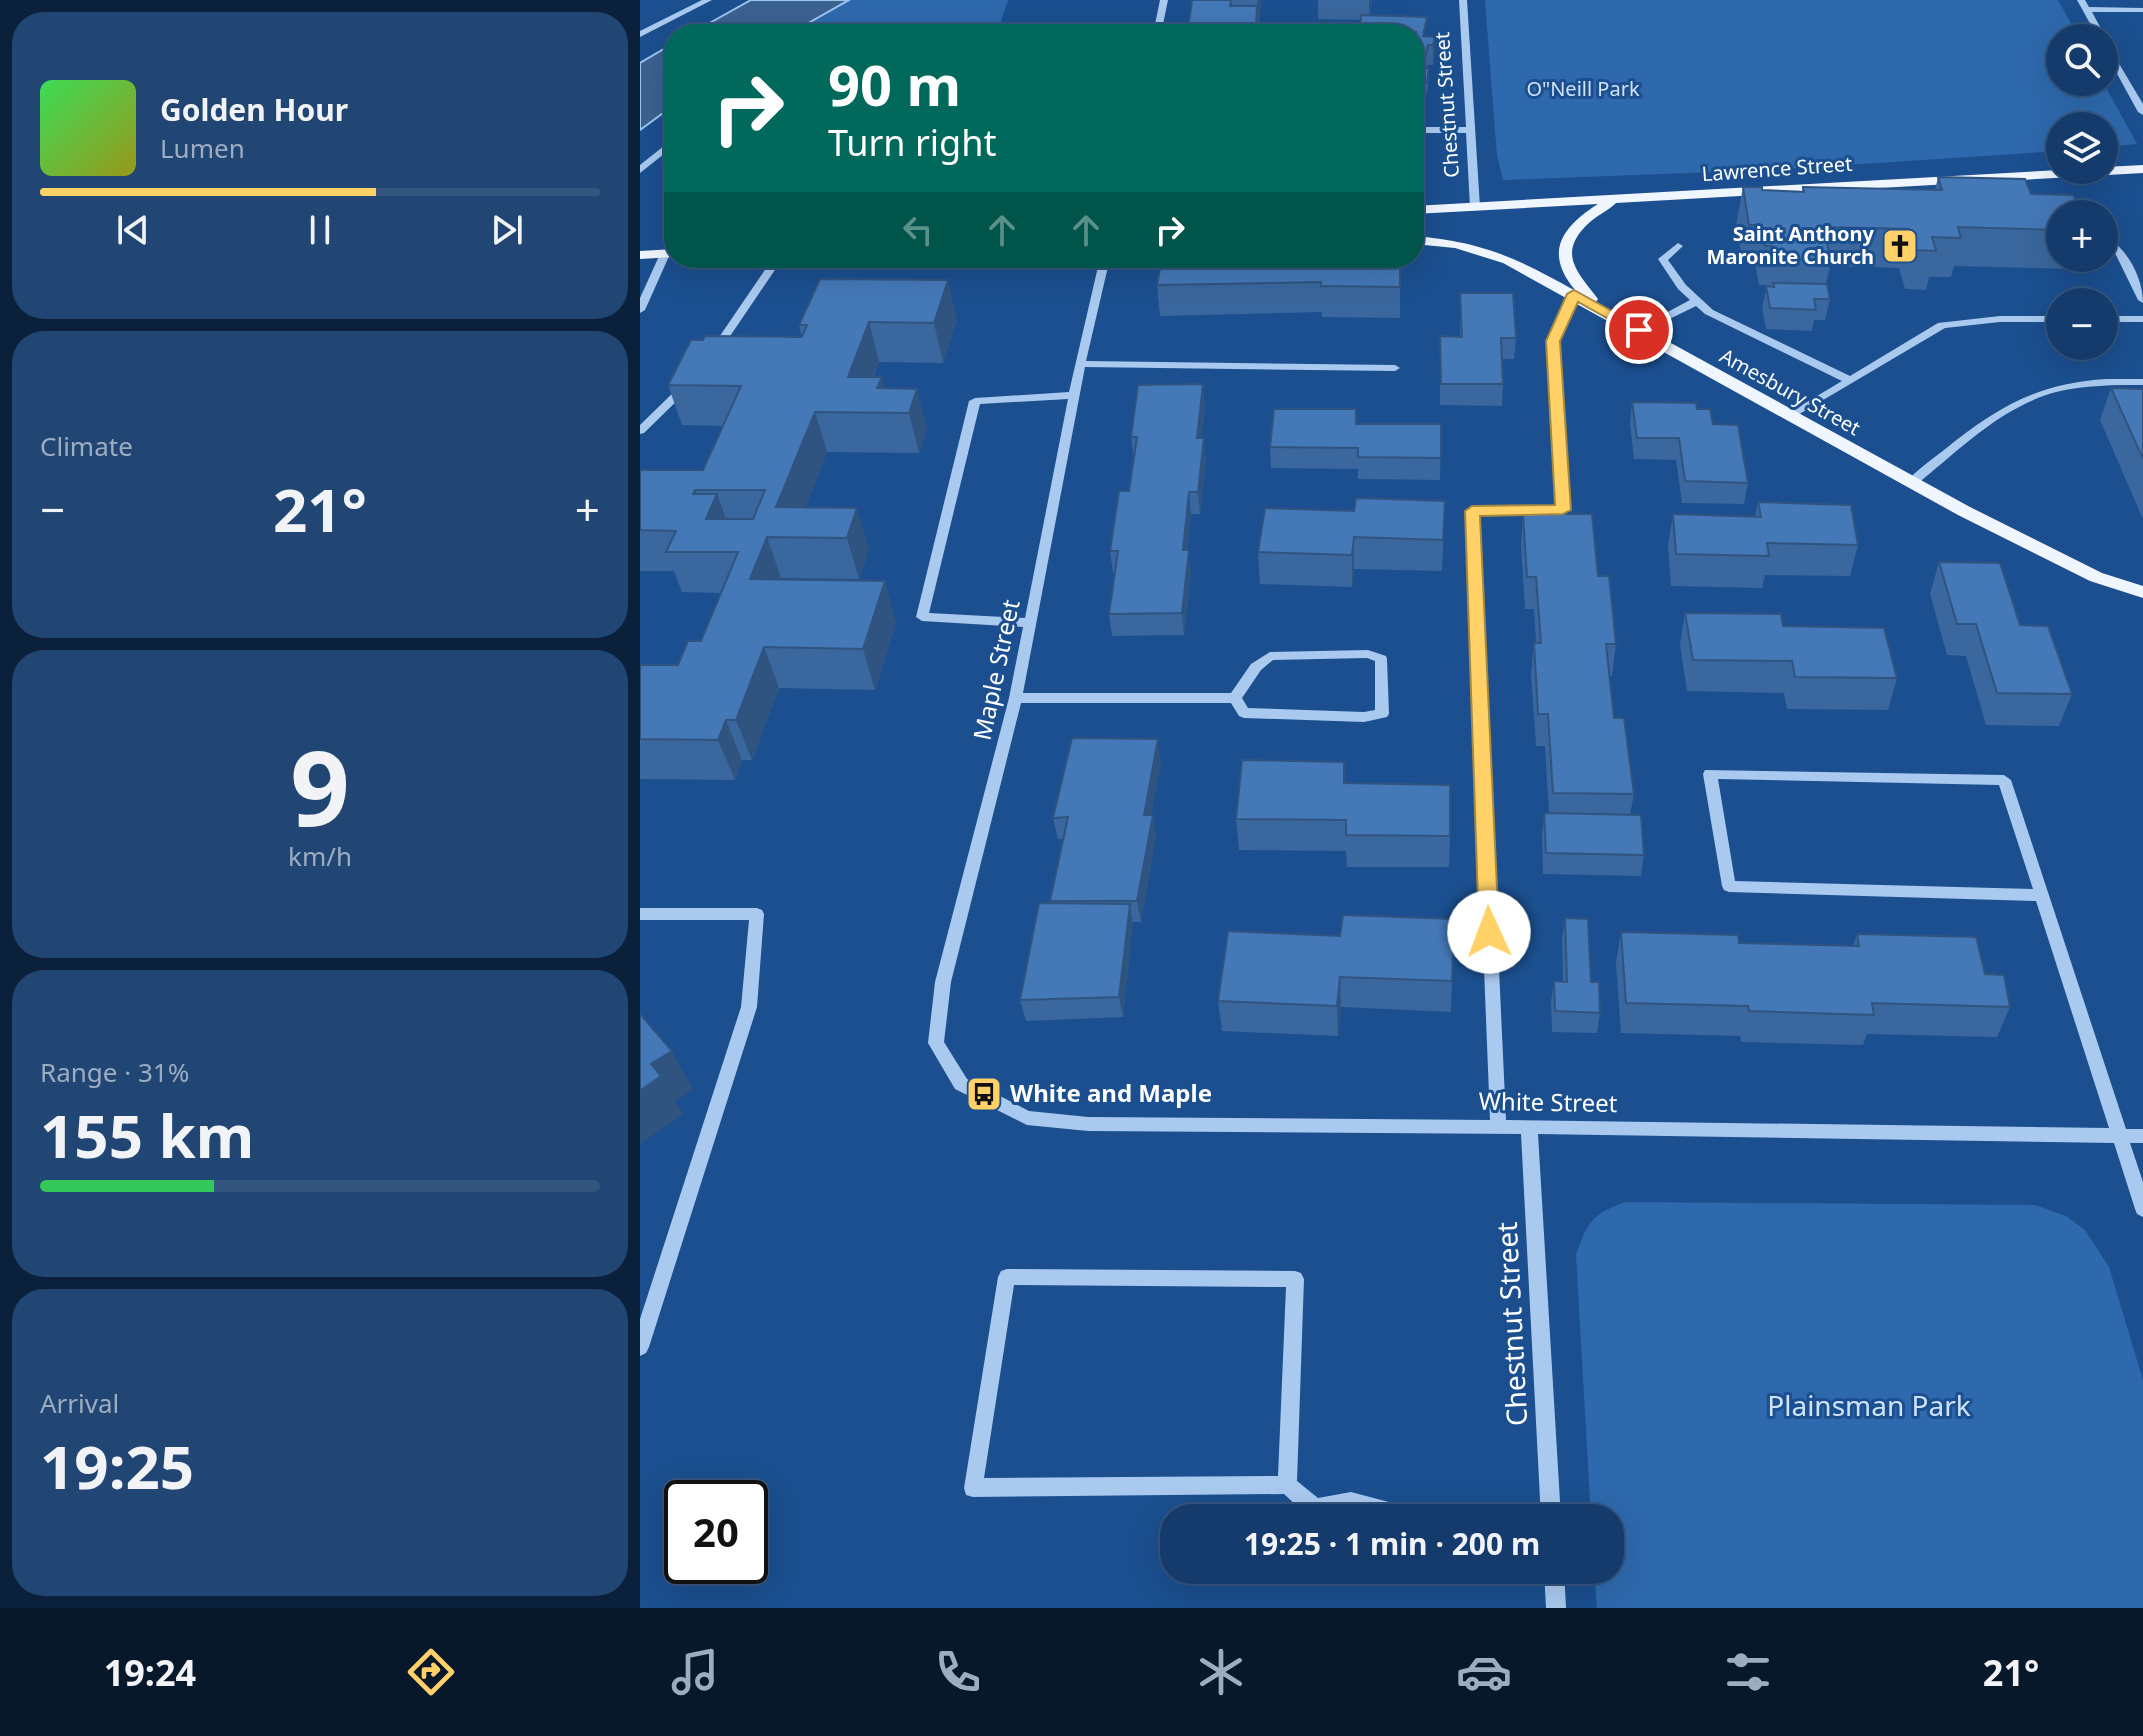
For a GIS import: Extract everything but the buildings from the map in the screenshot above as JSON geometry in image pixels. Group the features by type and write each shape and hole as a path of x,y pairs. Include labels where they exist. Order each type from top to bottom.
{"main road":[{"name":"Lawrence Street","path":"1424,210 2143,169"},
{"path":"1599,307 1575,281 1564,261 1568,242 1580,224 1613,201"},
{"name":"Amesbury Street","path":"1424,241 1457,244 1508,260 1599,307 1912,482 2096,577 2143,592"},
{"path":"640,255 664,253"}],"street":[{"path":"640,34 708,0"},
{"path":"1159,24 1164,0"},
{"name":"Chestnut Street","path":"1463,0 1475,207"},
{"path":"2081,0 2094,24"},
{"path":"2086,9 2143,10"},
{"path":"2118,67 2143,112"},
{"path":"1424,130 1471,130"},
{"path":"640,170 664,150"},
{"path":"1972,178 1985,186"},
{"path":"1678,246 1663,259 1682,287 1709,312 1849,380"},
{"path":"2118,250 2143,300"},
{"path":"640,310 664,263"},
{"path":"711,358 771,268"},
{"name":"Maple Street","path":"961,1084 936,1043 943,982 1016,698 1080,364 1103,268"},
{"path":"1498,1126 1472,511 1563,510 1553,341 1574,294"},
{"path":"1639,330 1697,301"},
{"path":"1791,416 1942,325 2000,319 2046,319"},
{"path":"2118,319 2143,319"},
{"path":"1080,364 1395,368"},
{"path":"640,431 692,380"},
{"path":"1912,482 2007,411 2044,392 2110,382 2143,382"},
{"path":"1030,623 922,617 975,401 1074,395"},
{"path":"1368,654 1381,659 1382,714 1364,717 1244,713 1235,698 1256,667 1270,656 1368,654"},
{"path":"1016,698 1235,698"},
{"path":"2042,895 1729,886 1710,774 2004,780 2042,895 2143,1209"},
{"path":"640,914 757,914 749,1007 640,1347"},
{"name":"White Street","path":"961,1084 1027,1118 1088,1124 1529,1126 2143,1136"},
{"name":"Chestnut Street","path":"1529,1126 1550,1504"},
{"path":"1287,1485 1295,1279 1007,1277 973,1488 1287,1485 1308,1504"},
{"path":"1555,1584 1556,1608"}],"green space":[{"path":"849,0 1008,0 1000,24 807,24"},
{"name":"O\"Neill Park","path":"1485,0 2058,0 2071,24 2046,24 2046,96 2111,96 2137,144 2118,146 2118,112 2046,112 2046,152 1769,170 1503,180 1497,156"},
{"name":"Plainsman Park","path":"1626,1202 2035,1205 2066,1216 2085,1230 2109,1267 2143,1380 2143,1608 1597,1608 1595,1584 1624,1584 1624,1504 1590,1504 1576,1255 1588,1227 1606,1210"}],"shaded area":[{"path":"751,0 849,0 807,24 708,24"},
{"path":"664,49 664,112 640,130 640,63"}],"place":[{"name":"Saint Anthony Maronite Church","path":"1900,246"},
{"name":"White and Maple","path":"984,1094"}],"route":[{"path":"1489,932 1472,511 1563,510 1553,341 1574,294 1639,330"}]}
